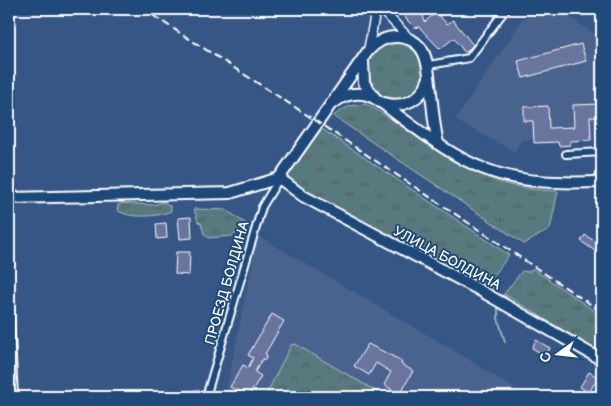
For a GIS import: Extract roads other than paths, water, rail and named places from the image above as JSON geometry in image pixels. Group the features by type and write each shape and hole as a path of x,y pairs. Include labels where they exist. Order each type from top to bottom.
{"main road":[{"path":"9,198 230,193 279,178 366,54 378,42 390,37 403,38 415,43 424,53 429,68 438,143"},
{"path":"366,54 362,76 367,89 438,143 459,156 501,175 531,182 561,184 602,182"},
{"path":"330,106 341,98 357,94 395,105 414,100 427,85 429,68"},
{"name":"УЛИЦА БОЛДИНА","path":"279,178 302,196 474,287 602,360"}],"street":[{"path":"366,54 376,9"},
{"path":"381,9 415,43"},
{"path":"429,68 469,58 506,9"},
{"path":"566,154 602,152"},
{"name":"ПРОЕЗД БОЛДИНА","path":"206,397 262,208 279,178"},
{"path":"9,297 14,397"}],"waterway":[{"path":"492,278 492,287"},
{"path":"503,295 508,299"},
{"path":"498,306 498,318 505,342"}],"railway":[{"path":"143,9 307,115 602,312"},
{"path":"598,223 602,226"}]}
